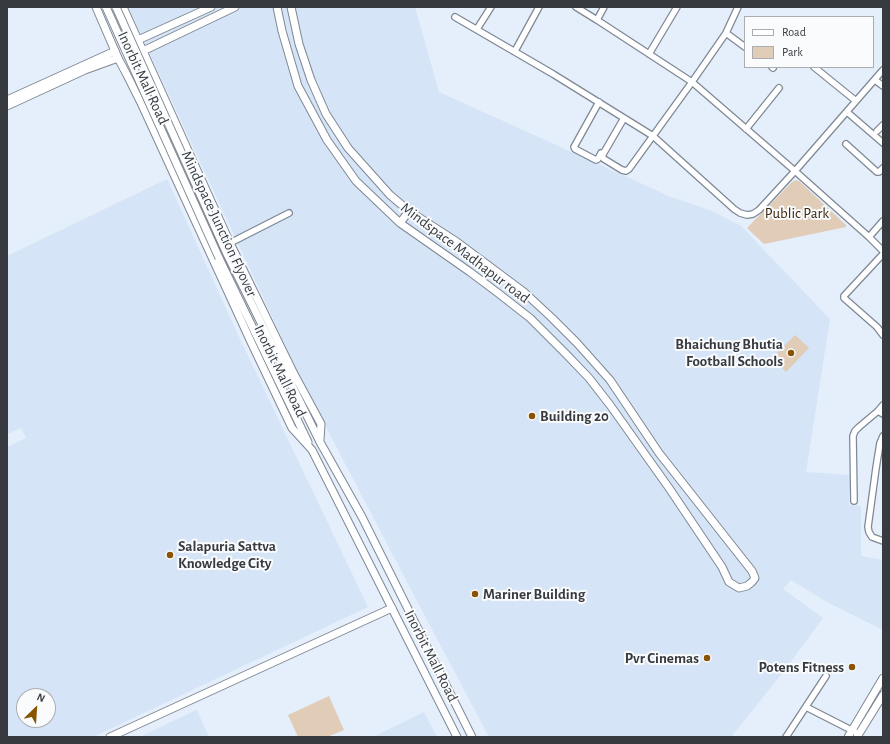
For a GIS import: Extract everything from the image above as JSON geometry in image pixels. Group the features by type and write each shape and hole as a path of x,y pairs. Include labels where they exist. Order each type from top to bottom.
{"main road":[{"name":"Inorbit Mall Road","path":"96,7 118,58 292,428 312,450 457,737"},
{"name":"Mindspace Junction Flyover","path":"106,7 219,258 312,450"},
{"name":"Mindspace Junction Flyover","path":"116,7 228,254 320,442"},
{"name":"Inorbit Mall Road","path":"123,7 230,243 294,374 321,424 320,442 360,513 472,737"},
{"path":"138,40 211,7"},
{"path":"143,51 235,7"},
{"name":"Mindspace Madhapur road","path":"277,7 282,31 298,86 327,140 356,180 400,223 470,272 530,318 566,354 589,378 649,459 722,567 729,582 738,588 747,586 755,578 752,571 659,453 610,380 577,343 524,292 457,242 409,211 390,195 348,148 326,114 311,80 299,44 291,7"},
{"path":"7,106 115,51"},
{"path":"7,100 63,77 118,58"},
{"path":"185,198 206,189"},
{"name":"Mindspace Madhapur road","path":"400,223 409,211"},
{"path":"649,459 659,453"},
{"path":"110,737 392,608"},
{"path":"848,737 883,678"},
{"path":"858,736 883,695"}],"street":[{"path":"477,29 491,7"},
{"path":"515,51 538,7"},
{"path":"576,7 692,82 869,237 883,252 844,296 844,298 883,334"},
{"path":"597,20 604,7"},
{"path":"649,54 677,7"},
{"path":"623,117 602,156 604,159 626,171 653,136 726,33 738,7"},
{"path":"455,17 515,51 653,136 734,209 747,215 753,214 759,210 883,70"},
{"path":"726,33 744,46"},
{"path":"815,68 856,101"},
{"path":"875,80 883,86"},
{"path":"746,129 779,88"},
{"path":"599,102 574,147 575,149 598,160 623,117"},
{"path":"847,112 883,143"},
{"path":"877,131 883,125"},
{"path":"846,144 877,172 883,168"},
{"path":"230,243 289,213"},
{"path":"869,237 883,221"},
{"path":"854,501 853,436 855,431 880,412 883,405"},
{"path":"883,436 880,443 868,527 872,537 883,541"},
{"path":"786,737 826,676"},
{"path":"806,707 852,730 858,736"}],"shaded area":[{"path":"128,7 415,7 439,92 671,197 712,211 741,226 830,319 806,472 850,475 849,505 861,506 861,556 883,560 883,630 825,601 791,580 783,589 823,618 784,671 731,737 489,737 302,381"},
{"name":"Salapuria Sattva Knowledge City","path":"167,179 240,339 368,607 93,737 7,737 7,447 26,438 21,428 7,434 7,256"},
{"path":"196,710 209,737 140,737"},
{"path":"424,712 437,737 373,737"}],"green space":[{"name":"Public Park","path":"796,180 799,181 846,225 846,227 764,244 747,228 792,182"},
{"name":"Bhaichung Bhutia Football Schools","path":"795,335 809,348 786,372 772,358"},
{"path":"329,696 344,730 327,737 298,737 288,715"}],"place":[{"name":"Bhaichung Bhutia Football Schools","path":"791,353"},
{"name":"Building 20","path":"532,416"},
{"name":"Salapuria Sattva Knowledge City","path":"170,555"},
{"name":"Mariner Building","path":"475,594"},
{"name":"Pvr Cinemas","path":"707,658"},
{"name":"Potens Fitness","path":"852,667"}]}
